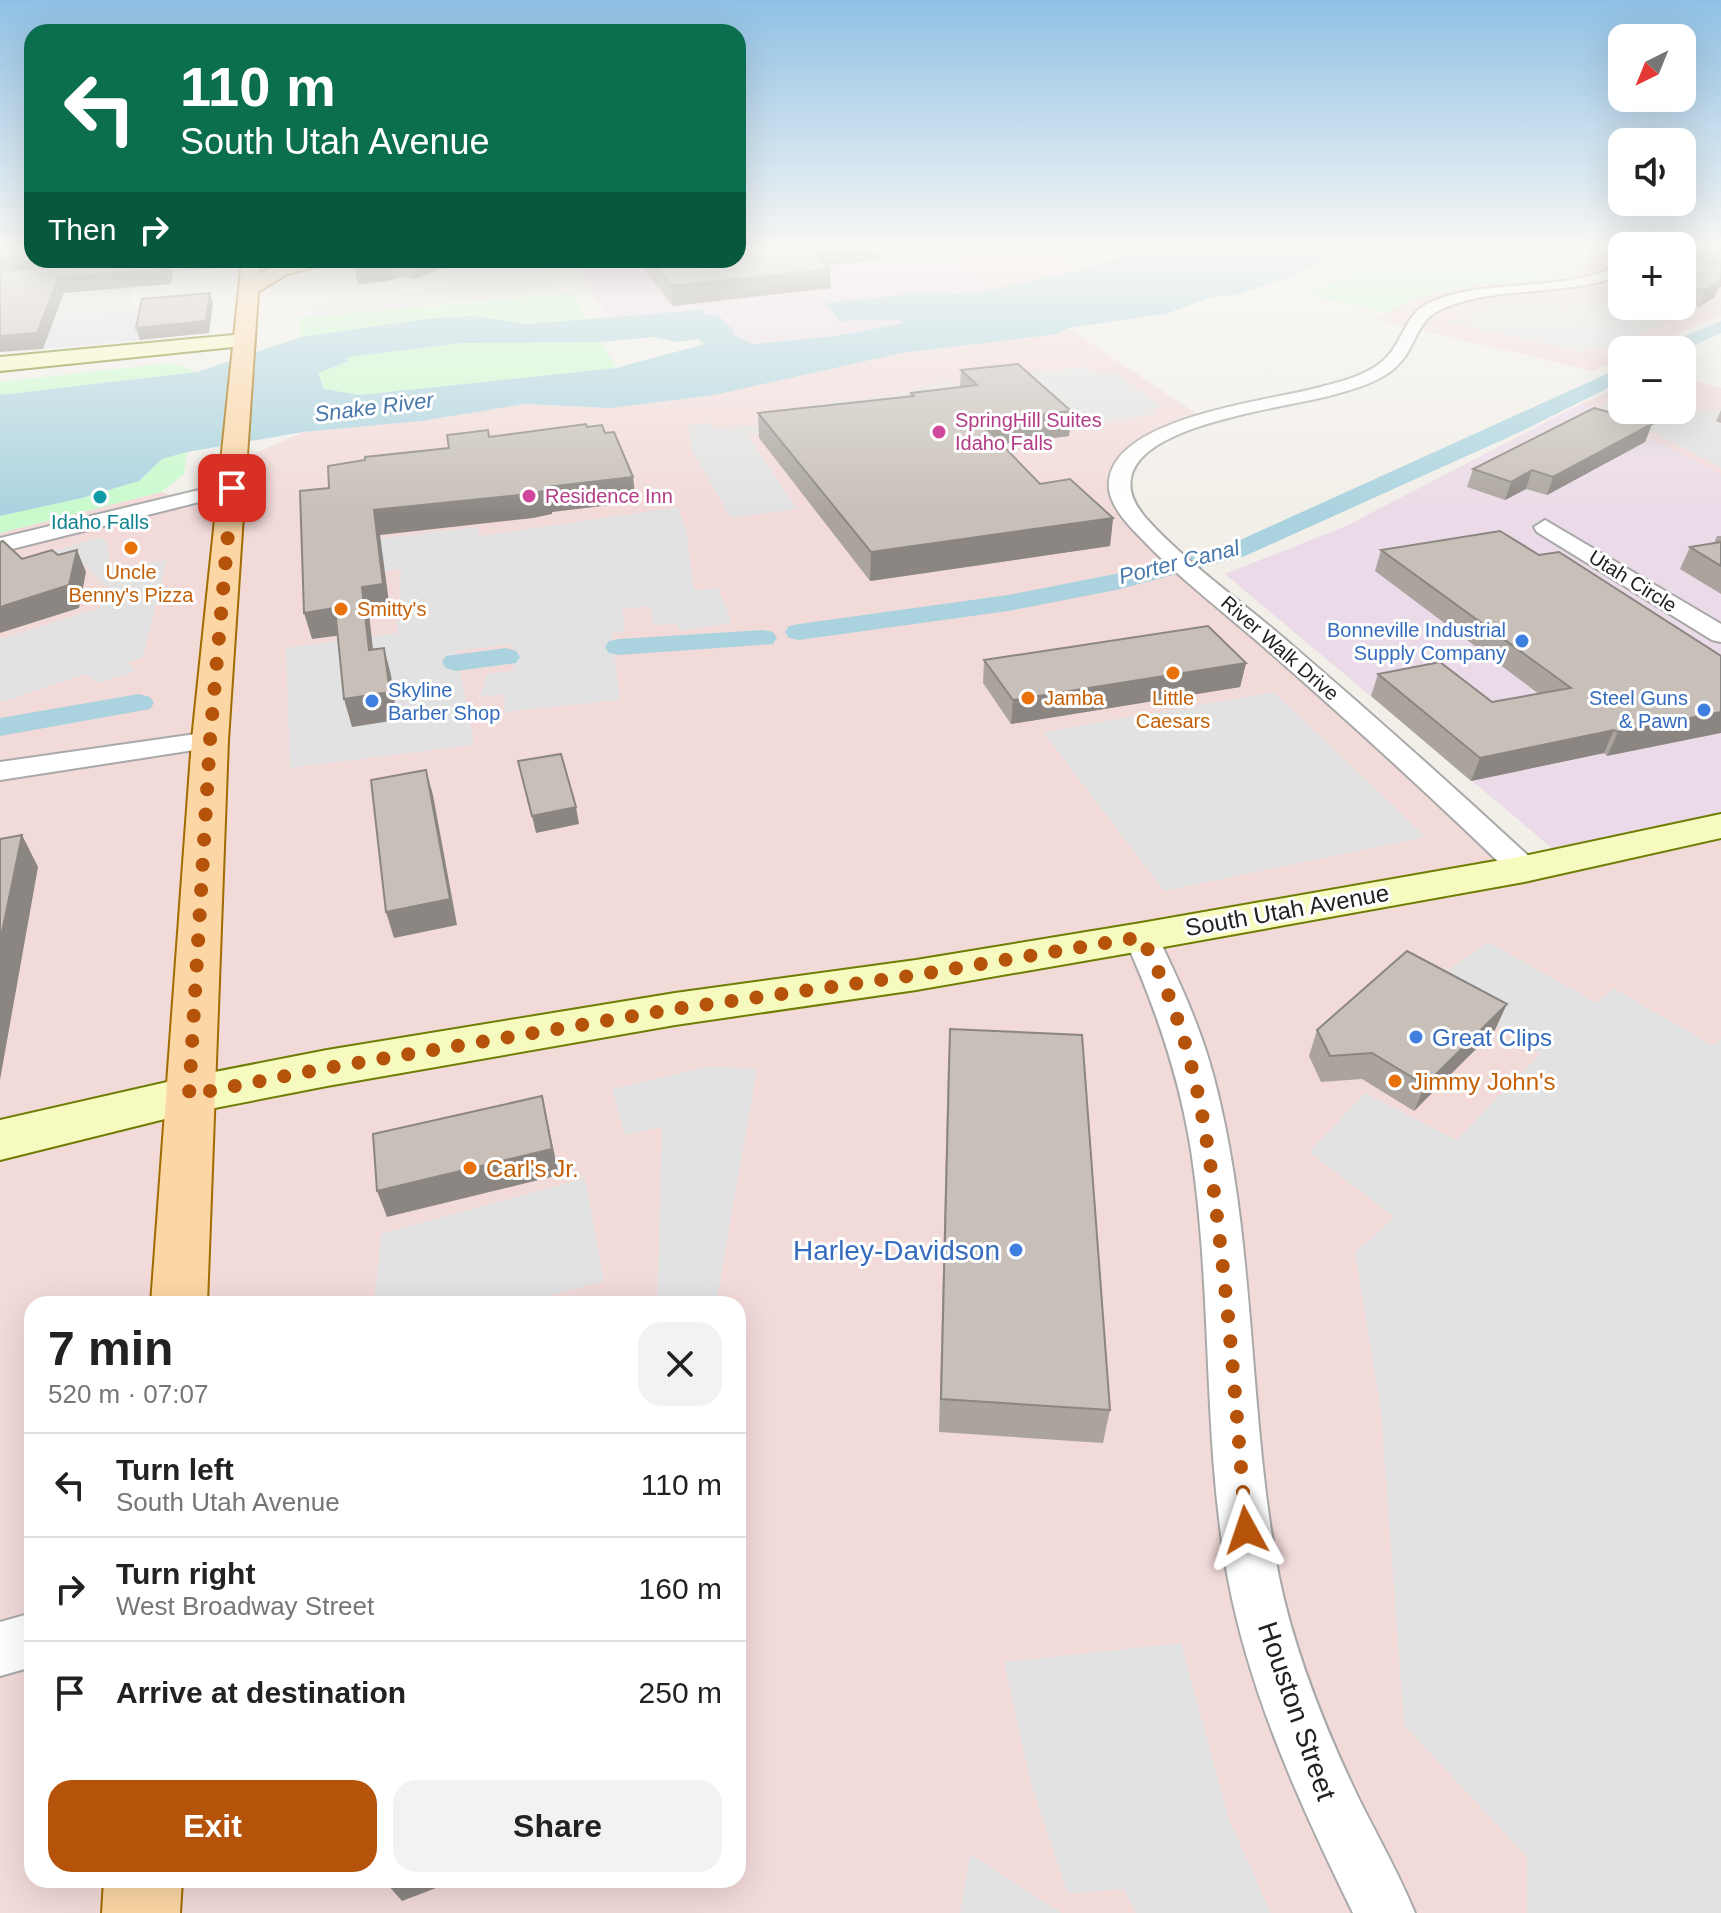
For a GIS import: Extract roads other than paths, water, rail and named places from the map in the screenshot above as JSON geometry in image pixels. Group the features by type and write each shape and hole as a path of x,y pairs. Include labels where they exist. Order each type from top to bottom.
{"main road":[{"path":"179,1296 210,740 244,336"},
{"path":"0,364 242,350"},
{"path":"0,374 242,350"},
{"name":"South Utah Avenue","path":"0,1140 189,1095 327,1068 675,1009 916,975 1141,937 1524,869 1721,826"},
{"path":"141,1913 143,1888"}],"street":[{"name":"River Walk Drive","path":"1408,336 1390,364 1353,383 1228,413 1148,443 1129,459 1120,478 1121,496 1140,523 1169,552 1342,702 1524,869"},
{"path":"0,545 104,517 234,475"},
{"name":"Utah Circle","path":"1545,527 1721,635"},
{"path":"0,771 210,740"},
{"name":"Houston Street","path":"1141,937 1165,981 1189,1051 1208,1136 1226,1288 1246,1530 1267,1639 1330,1806 1385,1913"},
{"path":"0,1649 24,1642"}],"water":[{"name":"Snake River","path":"306,336 737,336 753,344 833,336 1040,336 902,353 714,395 610,408 525,404 421,421 303,432 187,452 162,459 139,481 82,498 0,516 0,395 197,372","holes":["654,337 676,342 698,339 705,344 616,368 360,395 324,389 318,373 349,361 345,359 349,357 463,343 602,342"]}],"waterway":[{"name":"Porter Canal","path":"799,632 1008,603 1116,582 1236,551 1514,426 1608,380"},
{"name":"Porter Canal","path":"619,647 763,638"},
{"name":"Porter Canal","path":"456,662 506,657"},
{"name":"Porter Canal","path":"0,727 139,703"}],"place":[{"name":"SpringHill Suites Idaho Falls","path":"939,432"},
{"name":"Residence Inn","path":"529,496"},
{"name":"Idaho Falls","path":"100,497"},
{"name":"Uncle Benny's Pizza","path":"131,548"},
{"name":"Smitty's","path":"341,609"},
{"name":"Bonneville Industrial Supply Company","path":"1522,641"},
{"name":"Little Caesars","path":"1173,673"},
{"name":"Jamba","path":"1028,698"},
{"name":"Skyline Barber Shop","path":"372,701"},
{"name":"Steel Guns & Pawn","path":"1704,710"},
{"name":"Great Clips","path":"1416,1037"},
{"name":"Jimmy John's","path":"1395,1081"},
{"name":"Carl's Jr.","path":"470,1168"},
{"name":"Harley-Davidson","path":"1016,1250"}]}
